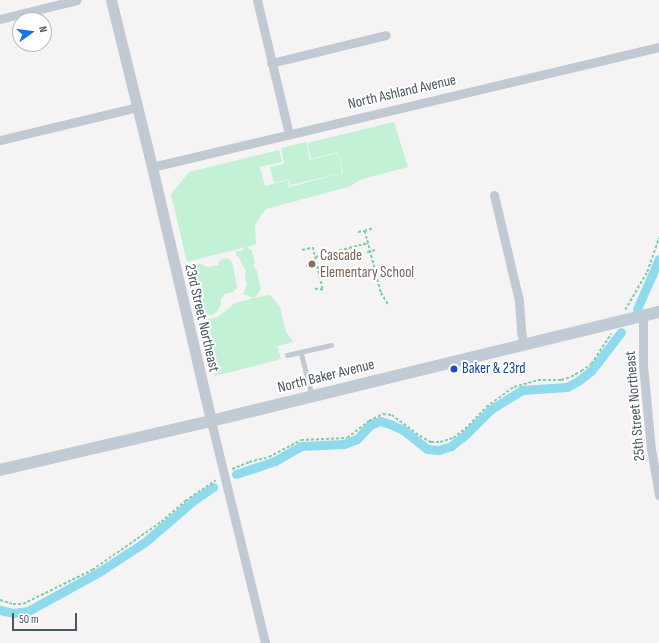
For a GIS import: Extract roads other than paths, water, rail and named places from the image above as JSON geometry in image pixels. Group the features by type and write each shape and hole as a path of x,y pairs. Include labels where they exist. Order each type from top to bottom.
{"main road":[{"name":"North Baker Avenue","path":"0,470 211,421 659,312"}],"street":[{"path":"0,19 77,0"},
{"name":"23rd Street Northeast","path":"110,0 152,167 211,421 265,643"},
{"path":"257,0 289,134"},
{"path":"271,63 386,35"},
{"name":"North Ashland Avenue","path":"152,167 659,47"},
{"path":"0,140 137,107"},
{"path":"494,195 519,301 521,332 524,344"},
{"name":"25th Street Northeast","path":"643,315 643,365 651,449 659,495"}],"lane":[{"path":"287,355 331,345"},
{"path":"302,352 313,396"}],"waterway":[{"path":"637,309 659,259"},
{"path":"236,474 275,461 301,446 344,444 357,439 370,425 380,421 403,430 427,449 439,450 451,446 465,435 490,410 522,390 567,387 578,381 591,371 621,332"},
{"path":"0,610 13,613 28,611 99,572 145,542 194,500 213,487"}],"place":[{"name":"Cascade Elementary School","path":"312,264"},
{"name":"Baker & 23rd","path":"454,369"}]}
